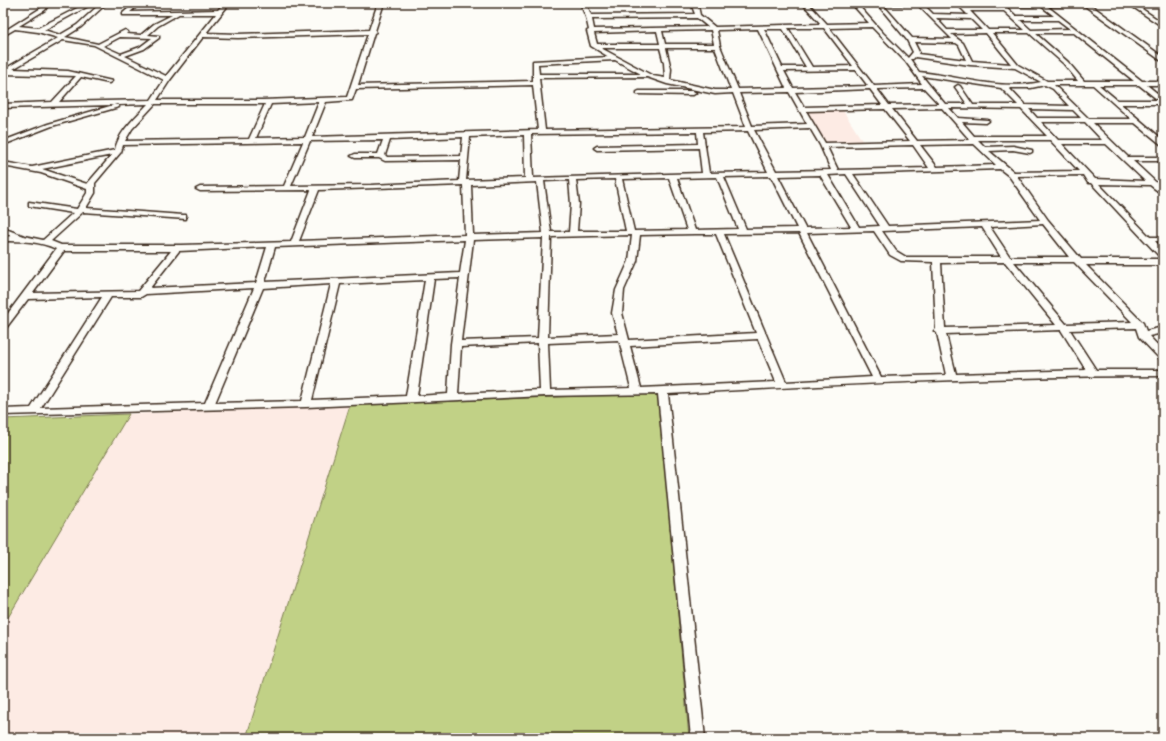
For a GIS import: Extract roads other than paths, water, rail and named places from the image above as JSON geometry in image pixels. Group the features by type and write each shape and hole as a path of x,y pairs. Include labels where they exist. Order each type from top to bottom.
{"street":[{"path":"3,34 42,9 47,3"},
{"path":"39,30 92,3"},
{"path":"4,72 79,26 104,3"},
{"path":"138,3 125,14 220,12"},
{"path":"46,243 80,211 91,192 90,187 120,147 129,128 153,102 167,79 227,3"},
{"path":"3,106 129,102 269,102 350,99 373,32 381,3"},
{"path":"583,3 590,17 590,32 594,46 648,76 667,82 715,92"},
{"path":"805,3 858,68 935,170"},
{"path":"855,3 903,3"},
{"path":"855,3 908,61 926,86 974,140 1002,167 1012,174 1045,222 1078,260 1140,325 1142,335 1163,357"},
{"path":"879,3 915,48 915,54 908,61"},
{"path":"919,3 946,32 958,41 970,63"},
{"path":"959,3 987,32 1016,66 1055,88 1108,142 1163,193"},
{"path":"966,10 1040,3 1085,3 1163,60"},
{"path":"1040,3 1163,101"},
{"path":"1130,3 1163,25"},
{"path":"695,6 698,16 714,29 717,46 750,128 878,380"},
{"path":"1001,6 1066,63 1083,84"},
{"path":"143,36 156,25 179,13"},
{"path":"590,17 698,16"},
{"path":"931,16 972,17"},
{"path":"1014,18 1060,18"},
{"path":"590,32 784,26 874,25"},
{"path":"784,26 810,68"},
{"path":"14,27 39,30 98,46 167,79"},
{"path":"760,27 790,89 823,145 835,172"},
{"path":"98,46 129,30"},
{"path":"659,30 666,58 668,76 667,82"},
{"path":"946,32 1077,31"},
{"path":"202,34 238,36 373,32"},
{"path":"120,35 157,37 142,48 121,56"},
{"path":"910,40 958,41"},
{"path":"594,46 717,46"},
{"path":"915,54 970,63 1016,66"},
{"path":"542,132 535,62 614,58"},
{"path":"780,69 858,68"},
{"path":"4,72 68,73 109,81"},
{"path":"917,74 936,75 1003,86 1034,86 1046,83 1096,85 1163,83"},
{"path":"54,104 80,75"},
{"path":"536,76 648,76"},
{"path":"355,87 536,83"},
{"path":"1096,85 1163,144"},
{"path":"638,93 926,86"},
{"path":"1003,86 1091,181 1163,255"},
{"path":"958,87 971,106"},
{"path":"287,187 323,100"},
{"path":"1117,102 1163,101"},
{"path":"3,143 50,124 129,102"},
{"path":"252,140 269,102"},
{"path":"803,109 944,106 1075,108"},
{"path":"956,120 986,121"},
{"path":"1036,120 1137,121"},
{"path":"31,168 81,160 120,147 252,140 387,138 527,132 700,131 812,126"},
{"path":"700,131 706,175"},
{"path":"527,132 529,179"},
{"path":"453,397 456,344 469,238 464,158 467,135"},
{"path":"1155,136 1163,136"},
{"path":"381,156 387,138"},
{"path":"823,145 916,144 974,140 1108,142"},
{"path":"597,148 702,146"},
{"path":"984,149 1013,148 1030,151"},
{"path":"355,156 381,156 385,159 464,158"},
{"path":"1127,159 1163,159"},
{"path":"3,164 31,168 90,187"},
{"path":"3,170 20,167"},
{"path":"200,189 465,183 618,176 823,173 1002,167"},
{"path":"848,172 885,228"},
{"path":"823,173 856,228"},
{"path":"1012,174 1084,173"},
{"path":"719,174 743,232"},
{"path":"672,175 692,233"},
{"path":"618,176 634,233 633,261 620,290 617,313 637,391"},
{"path":"572,178 575,204 573,234"},
{"path":"540,179 547,235 543,340 545,393"},
{"path":"1091,181 1150,182"},
{"path":"294,244 316,187"},
{"path":"32,204 80,211 183,217"},
{"path":"3,237 26,238 60,248 177,248 573,234 743,232 856,228 876,229 1045,222"},
{"path":"984,224 1007,259 1064,328 1093,373"},
{"path":"876,229 897,256 904,259 1163,262"},
{"path":"719,232 782,386"},
{"path":"1148,239 1163,239"},
{"path":"209,406 259,286 272,245"},
{"path":"3,326 60,248"},
{"path":"25,296 141,294 177,248"},
{"path":"937,260 939,331 944,356 952,378"},
{"path":"143,291 465,275"},
{"path":"411,399 430,276"},
{"path":"306,404 336,282"},
{"path":"34,411 108,295"},
{"path":"939,331 1140,325"},
{"path":"1142,335 1163,330"},
{"path":"456,344 543,340 624,340 762,336"},
{"path":"3,412 306,404 545,393 662,391 878,380 1093,373 1163,373"},
{"path":"662,391 698,738"}]}
